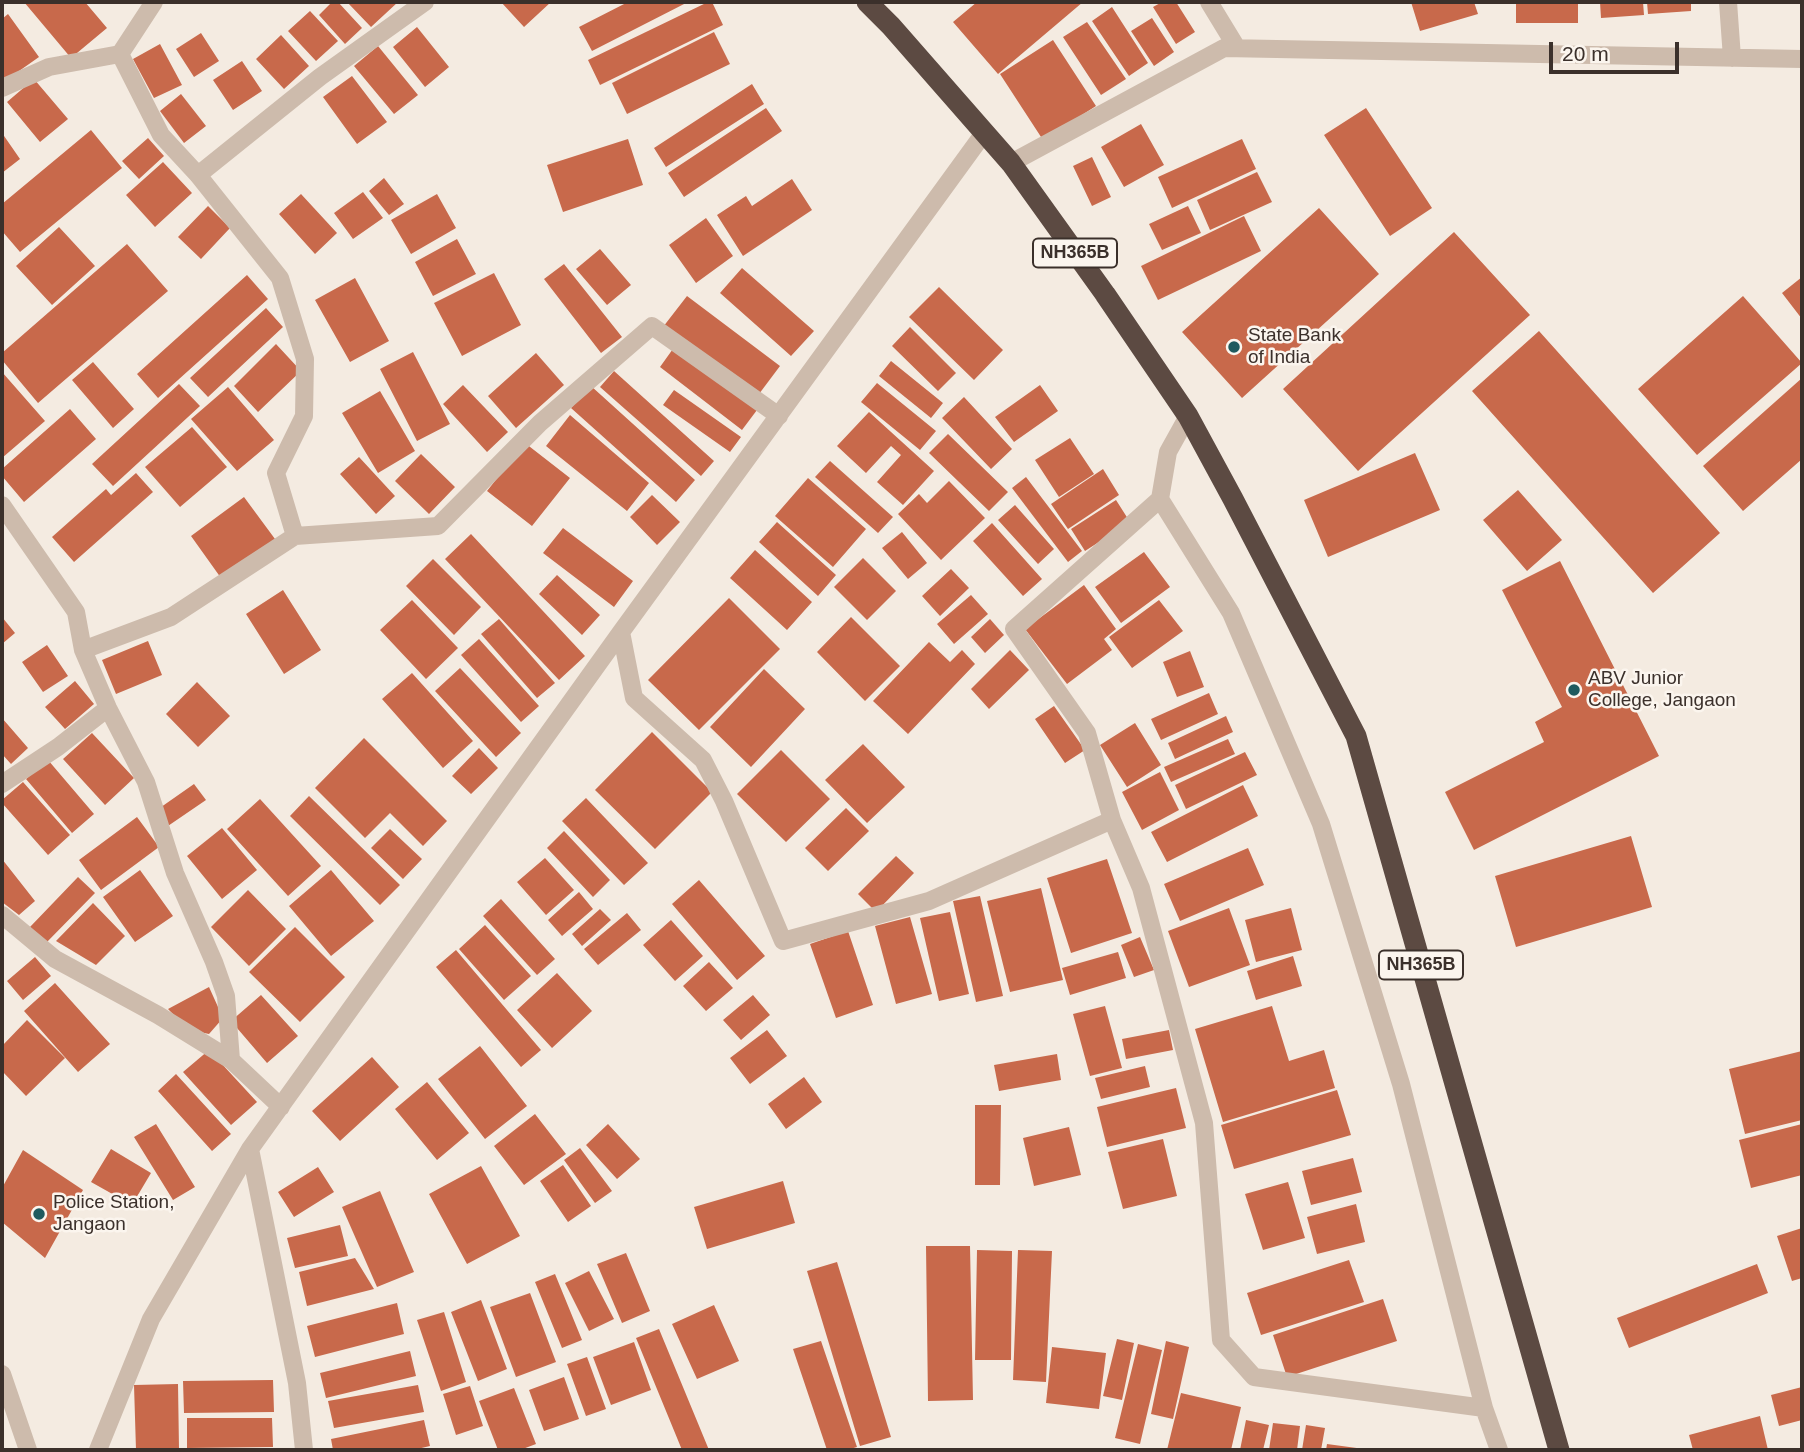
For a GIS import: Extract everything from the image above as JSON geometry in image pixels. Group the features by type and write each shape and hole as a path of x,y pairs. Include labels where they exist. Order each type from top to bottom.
{"highway":[{"name":"NH365B","path":"867,2 1011,163 1188,416 1356,736 1559,1450"},
{"name":"NH365B","path":"879,2 891,26"}],"street":[{"path":"2,88 48,67 120,54 154,2"},
{"path":"198,175 320,77 425,2"},
{"path":"1209,2 1237,48"},
{"path":"1728,2 1732,58"},
{"path":"1011,163 1224,48 1802,59"},
{"path":"120,54 161,135 198,175 280,278 305,359 304,416 276,473 295,536"},
{"path":"98,1450 151,1319 250,1149 984,133"},
{"path":"83,650 171,617 295,536 438,526 540,423 652,326 779,415"},
{"path":"1188,416 1168,453 1160,499 1014,629 1087,733 1112,820 1141,888 1204,1123 1221,1340 1254,1377 1484,1408"},
{"path":"1160,499 1231,613 1321,824 1401,1084 1484,1408 1499,1450"},
{"path":"2,505 76,612 83,650 108,708 146,782 175,873 226,996 231,1060"},
{"path":"621,632 634,698 703,760 783,941 929,901 1112,820"},
{"path":"2,784 58,747 108,708"},
{"path":"2,915 55,959 158,1015 231,1060 281,1107"},
{"path":"250,1149 297,1383 304,1450"},
{"path":"2,1374 28,1450"}],"building":[{"path":"24,2 85,2 107,28 71,58"},
{"path":"332,2 338,2 362,28 345,44 319,15"},
{"path":"347,2 398,2 371,27"},
{"path":"501,2 551,2 524,27"},
{"path":"628,2 688,2 592,51 579,27"},
{"path":"712,2 723,25 600,85 588,60"},
{"path":"977,2 1083,2 998,74 953,22"},
{"path":"1162,2 1176,2 1195,32 1176,44 1153,7"},
{"path":"1411,2 1474,2 1478,14 1420,31"},
{"path":"1516,2 1578,2 1578,23 1516,23"},
{"path":"1600,2 1643,2 1644,15 1601,18"},
{"path":"1647,2 1691,2 1691,11 1648,14"},
{"path":"1112,7 1148,63 1129,76 1092,21"},
{"path":"310,11 338,41 316,61 288,31"},
{"path":"8,14 39,57 2,83 2,19"},
{"path":"1152,18 1174,52 1154,66 1131,31"},
{"path":"1087,22 1126,79 1101,95 1063,37"},
{"path":"417,27 449,67 425,87 393,47"},
{"path":"714,32 730,64 627,114 612,83"},
{"path":"201,33 219,61 194,77 176,49"},
{"path":"281,35 309,66 284,89 256,59"},
{"path":"1053,40 1096,106 1043,140 1000,74"},
{"path":"160,44 182,85 154,98 133,59"},
{"path":"378,46 418,95 394,114 354,66"},
{"path":"242,61 262,91 233,110 213,80"},
{"path":"352,76 387,122 357,144 323,97"},
{"path":"34,79 68,119 40,142 7,102"},
{"path":"752,84 764,104 666,167 654,148"},
{"path":"181,94 206,126 184,143 160,111"},
{"path":"766,108 782,131 684,197 668,173"},
{"path":"1366,108 1432,208 1390,236 1324,135"},
{"path":"1141,124 1164,165 1124,187 1101,147"},
{"path":"91,130 122,168 20,252 2,231 2,204"},
{"path":"2,133 20,159 2,173"},
{"path":"148,138 164,156 139,179 122,161"},
{"path":"628,139 643,185 563,212 547,165"},
{"path":"1242,139 1256,169 1172,208 1158,177"},
{"path":"1092,157 1111,197 1092,206 1073,166"},
{"path":"163,162 192,193 155,227 126,195"},
{"path":"1257,172 1272,202 1210,230 1197,200"},
{"path":"384,178 404,204 389,215 369,191"},
{"path":"792,179 812,210 743,256 717,215 746,196 752,206"},
{"path":"363,192 383,218 353,239 334,213"},
{"path":"301,194 337,233 315,254 279,214"},
{"path":"437,194 456,228 411,254 391,220"},
{"path":"208,206 230,228 201,259 178,237"},
{"path":"1188,206 1201,233 1162,250 1149,224"},
{"path":"1319,208 1379,274 1242,398 1182,332"},
{"path":"1244,216 1261,251 1158,300 1141,266"},
{"path":"706,218 733,256 696,283 669,245"},
{"path":"59,227 95,266 52,305 16,266"},
{"path":"1454,232 1530,315 1358,471 1283,389"},
{"path":"457,239 476,274 433,296 415,262"},
{"path":"127,244 168,291 38,403 2,360 2,353"},
{"path":"600,249 631,285 607,305 576,269"},
{"path":"564,264 622,337 601,353 544,279"},
{"path":"742,268 814,331 791,356 720,293"},
{"path":"494,273 521,325 462,356 434,303"},
{"path":"247,275 268,299 158,398 137,374"},
{"path":"1802,277 1802,319 1782,293"},
{"path":"355,278 389,341 350,362 315,300"},
{"path":"939,287 1003,350 974,380 909,317"},
{"path":"687,296 780,366 756,398 663,327"},
{"path":"1743,296 1802,363 1697,455 1638,389"},
{"path":"266,308 283,327 208,397 190,378"},
{"path":"910,327 956,373 938,391 892,346"},
{"path":"1539,331 1720,533 1653,593 1472,391"},
{"path":"276,344 301,371 258,412 234,386"},
{"path":"675,346 757,410 742,430 660,367"},
{"path":"413,352 450,424 417,441 380,369"},
{"path":"536,353 564,385 516,428 488,396"},
{"path":"891,361 943,403 931,418 879,376"},
{"path":"93,362 134,409 113,428 72,380"},
{"path":"614,371 714,461 701,476 600,387"},
{"path":"2,372 45,421 2,458"},
{"path":"1802,378 1802,459 1743,511 1703,466"},
{"path":"877,383 936,431 920,450 861,402"},
{"path":"179,384 200,406 113,486 92,464"},
{"path":"463,385 508,432 487,452 443,404"},
{"path":"1040,385 1058,411 1014,442 995,417"},
{"path":"591,386 695,480 676,502 571,408"},
{"path":"228,387 274,440 237,471 191,419"},
{"path":"674,390 741,437 730,452 663,405"},
{"path":"380,391 415,451 378,473 342,413"},
{"path":"964,397 1012,449 991,469 942,418"},
{"path":"70,409 96,439 24,502 2,476 2,469"},
{"path":"869,412 934,471 903,505 877,482 901,455 891,446 866,473 837,446"},
{"path":"570,415 649,483 627,511 546,446"},
{"path":"192,427 227,467 180,507 145,467"},
{"path":"948,434 1008,492 989,511 929,453"},
{"path":"1070,438 1094,474 1059,497 1035,460"},
{"path":"525,443 570,478 532,526 487,491"},
{"path":"1415,453 1440,510 1328,557 1304,500"},
{"path":"421,454 455,487 429,514 395,481"},
{"path":"359,457 395,496 376,514 340,474"},
{"path":"830,461 893,517 878,533 815,477"},
{"path":"1103,469 1119,495 1068,529 1051,504"},
{"path":"136,473 153,492 74,562 52,537 106,489 111,495"},
{"path":"1026,477 1082,551 1068,562 1012,488"},
{"path":"808,478 866,529 833,567 775,516"},
{"path":"949,481 985,518 941,560 898,514 919,494 927,503"},
{"path":"1518,490 1562,540 1527,571 1483,520"},
{"path":"652,495 680,522 657,545 630,517"},
{"path":"244,497 275,539 221,578 191,536"},
{"path":"1116,500 1130,522 1085,551 1071,529"},
{"path":"1015,505 1054,549 1038,564 998,520"},
{"path":"777,522 836,575 818,596 759,542"},
{"path":"992,523 1042,579 1023,596 973,541"},
{"path":"563,528 633,581 614,607 543,553"},
{"path":"902,532 927,563 908,579 882,548"},
{"path":"471,534 585,656 559,680 445,559"},
{"path":"755,550 812,602 787,630 730,578"},
{"path":"1144,552 1170,587 1121,623 1095,587"},
{"path":"863,558 896,591 867,620 834,587"},
{"path":"433,559 481,607 454,635 406,586"},
{"path":"1560,561 1659,756 1474,850 1445,792 1544,742 1535,722 1562,707 1502,590"},
{"path":"951,569 969,588 940,616 922,596"},
{"path":"557,575 600,615 582,635 539,594"},
{"path":"1084,585 1116,629 1104,639 1112,650 1067,684 1025,629"},
{"path":"283,590 321,650 284,674 246,614"},
{"path":"971,595 988,614 954,644 937,624"},
{"path":"729,598 780,649 699,730 648,680"},
{"path":"412,600 458,648 426,679 380,630"},
{"path":"1159,600 1183,631 1132,668 1109,637"},
{"path":"2,617 15,633 2,644"},
{"path":"851,617 900,666 865,701 817,652"},
{"path":"499,619 555,683 537,698 481,634"},
{"path":"990,619 1004,635 985,653 971,637"},
{"path":"479,639 539,706 521,722 461,655"},
{"path":"148,641 162,675 116,694 102,660"},
{"path":"929,642 950,662 962,650 975,664 908,734 873,701"},
{"path":"47,645 68,676 43,692 22,662"},
{"path":"1010,650 1029,670 989,709 971,689"},
{"path":"1190,651 1204,687 1177,697 1163,662"},
{"path":"460,668 521,733 496,757 435,691"},
{"path":"764,669 805,709 751,767 710,727"},
{"path":"412,673 473,741 443,768 382,699"},
{"path":"75,681 94,704 65,729 45,707"},
{"path":"197,682 230,716 198,747 166,714"},
{"path":"1209,693 1218,714 1161,740 1151,719"},
{"path":"1054,706 1085,750 1065,763 1035,719"},
{"path":"1226,716 1233,732 1175,759 1168,743"},
{"path":"2,718 28,748 11,764 2,754"},
{"path":"1135,723 1161,765 1127,787 1100,745"},
{"path":"652,732 712,792 655,849 595,790"},
{"path":"92,733 134,778 105,805 63,759"},
{"path":"364,738 447,821 423,846 390,813 365,838 315,788"},
{"path":"1228,739 1235,754 1171,782 1164,767"},
{"path":"863,744 905,787 867,823 825,780"},
{"path":"479,748 498,768 471,794 452,776"},
{"path":"781,750 830,799 786,842 737,794"},
{"path":"1245,752 1257,775 1186,809 1175,785"},
{"path":"48,760 94,814 72,833 26,779"},
{"path":"1160,772 1179,810 1142,830 1122,792"},
{"path":"23,782 70,835 48,855 2,803 2,800"},
{"path":"194,784 206,800 165,828 154,812"},
{"path":"1243,785 1258,816 1167,862 1151,832"},
{"path":"309,796 400,885 380,905 290,816"},
{"path":"586,798 648,863 624,885 562,821"},
{"path":"260,799 321,866 288,896 227,829"},
{"path":"846,808 869,831 828,871 805,848"},
{"path":"137,817 159,847 101,890 79,860"},
{"path":"222,828 257,870 222,899 187,856"},
{"path":"390,829 422,859 403,879 371,848"},
{"path":"564,831 610,880 593,897 547,848"},
{"path":"1631,836 1652,907 1516,947 1495,876"},
{"path":"1248,848 1264,885 1180,921 1164,884"},
{"path":"896,856 914,873 876,912 858,894"},
{"path":"545,858 574,890 546,915 517,882"},
{"path":"2,859 35,901 19,915 2,902"},
{"path":"1107,859 1132,933 1071,953 1047,878"},
{"path":"140,870 173,916 135,942 103,897"},
{"path":"331,870 374,921 331,956 289,906"},
{"path":"78,877 95,893 46,943 30,927"},
{"path":"699,880 765,956 737,980 672,904"},
{"path":"1041,888 1063,980 1010,992 987,901"},
{"path":"248,890 286,929 249,966 211,927"},
{"path":"579,892 593,909 562,936 548,920"},
{"path":"980,896 1003,996 976,1002 953,901"},
{"path":"501,899 555,959 537,975 483,916"},
{"path":"93,903 125,936 96,965 56,941"},
{"path":"1229,908 1250,965 1189,987 1168,931"},
{"path":"1291,908 1302,950 1256,962 1245,920"},
{"path":"600,909 611,920 582,946 572,934"},
{"path":"950,912 969,994 939,1001 920,918"},
{"path":"627,913 641,930 598,965 584,949"},
{"path":"910,917 932,994 896,1004 875,926"},
{"path":"671,920 703,956 675,981 643,945"},
{"path":"485,925 531,976 504,1000 459,949"},
{"path":"295,927 345,977 300,1022 249,972"},
{"path":"848,931 873,1005 836,1018 810,944"},
{"path":"1140,937 1154,970 1134,977 1121,945"},
{"path":"456,950 541,1050 521,1067 436,967"},
{"path":"1118,952 1126,978 1070,995 1062,968"},
{"path":"1293,956 1302,986 1256,1000 1247,971"},
{"path":"35,957 51,976 23,1000 7,981"},
{"path":"709,962 733,988 706,1011 683,986"},
{"path":"557,973 592,1011 552,1048 517,1010"},
{"path":"55,983 110,1044 78,1072 24,1011"},
{"path":"209,987 223,1018 209,1034 195,1031 183,1024 168,1009"},
{"path":"261,995 298,1036 267,1063 231,1021"},
{"path":"753,995 770,1015 741,1040 723,1020"},
{"path":"1105,1006 1122,1068 1090,1076 1073,1014"},
{"path":"1272,1006 1289,1061 1324,1050 1335,1088 1223,1122 1195,1029"},
{"path":"27,1020 65,1058 26,1096 2,1071 2,1046"},
{"path":"767,1030 787,1056 750,1084 730,1058"},
{"path":"1169,1030 1173,1050 1126,1059 1122,1039"},
{"path":"480,1046 527,1106 485,1139 438,1079"},
{"path":"209,1050 257,1102 231,1125 183,1072"},
{"path":"1802,1051 1802,1120 1745,1134 1729,1069"},
{"path":"1057,1054 1061,1080 999,1091 994,1065"},
{"path":"372,1057 399,1087 340,1141 312,1111"},
{"path":"1145,1066 1150,1087 1101,1099 1095,1078"},
{"path":"176,1074 231,1134 212,1151 158,1091"},
{"path":"804,1077 822,1102 786,1129 768,1104"},
{"path":"427,1082 469,1133 437,1160 395,1109"},
{"path":"1176,1088 1186,1128 1107,1147 1097,1107"},
{"path":"1337,1090 1351,1135 1234,1169 1221,1125"},
{"path":"975,1105 1001,1105 1000,1185 975,1185"},
{"path":"535,1114 566,1154 524,1185 494,1146"},
{"path":"156,1124 195,1187 173,1200 134,1137"},
{"path":"608,1124 640,1159 617,1179 586,1145"},
{"path":"1802,1124 1802,1175 1751,1188 1739,1140"},
{"path":"1069,1127 1081,1175 1034,1186 1023,1138"},
{"path":"1163,1139 1177,1196 1123,1209 1108,1152"},
{"path":"580,1148 612,1191 595,1203 564,1160"},
{"path":"111,1149 151,1173 132,1205 91,1182"},
{"path":"23,1150 83,1190 45,1258 2,1222 2,1188"},
{"path":"1353,1158 1362,1192 1311,1205 1302,1171"},
{"path":"563,1165 591,1206 568,1222 540,1181"},
{"path":"481,1166 520,1236 467,1264 429,1194"},
{"path":"318,1167 334,1192 294,1217 278,1192"},
{"path":"783,1181 795,1223 707,1249 694,1207"},
{"path":"1288,1182 1305,1238 1263,1250 1245,1194"},
{"path":"380,1191 414,1272 377,1287 342,1207"},
{"path":"1356,1204 1365,1242 1317,1254 1307,1217"},
{"path":"340,1225 348,1256 295,1268 287,1238"},
{"path":"1802,1228 1802,1278 1792,1281 1777,1236"},
{"path":"926,1246 970,1246 973,1400 928,1401"},
{"path":"977,1250 1012,1251 1011,1360 975,1360"},
{"path":"1018,1250 1052,1251 1046,1382 1013,1380"},
{"path":"626,1253 650,1311 622,1323 597,1264"},
{"path":"355,1258 374,1289 307,1306 299,1272"},
{"path":"1349,1260 1364,1302 1261,1335 1247,1293"},
{"path":"837,1262 891,1437 860,1446 807,1271"},
{"path":"1757,1264 1768,1293 1629,1348 1617,1318"},
{"path":"589,1271 614,1319 589,1331 565,1283"},
{"path":"555,1274 582,1340 562,1348 535,1282"},
{"path":"530,1293 556,1362 516,1377 490,1307"},
{"path":"1383,1299 1397,1341 1287,1377 1273,1335"},
{"path":"481,1300 507,1369 478,1381 451,1312"},
{"path":"397,1303 404,1334 315,1357 307,1326"},
{"path":"714,1305 739,1361 697,1379 672,1324"},
{"path":"444,1312 466,1382 441,1391 417,1320"},
{"path":"659,1329 709,1450 682,1450 636,1338"},
{"path":"1117,1339 1134,1343 1122,1400 1103,1396"},
{"path":"821,1341 857,1447 847,1450 827,1450 793,1349"},
{"path":"1166,1341 1189,1347 1173,1419 1151,1414"},
{"path":"634,1342 651,1390 611,1405 593,1357"},
{"path":"1138,1344 1162,1350 1140,1444 1115,1438"},
{"path":"1052,1347 1106,1353 1099,1409 1046,1403"},
{"path":"410,1351 416,1376 326,1398 320,1373"},
{"path":"587,1357 606,1409 586,1416 567,1364"},
{"path":"564,1377 579,1419 544,1431 529,1390"},
{"path":"273,1380 274,1412 184,1413 183,1381"},
{"path":"178,1384 179,1449 136,1450 134,1385"},
{"path":"418,1385 424,1412 334,1428 328,1401"},
{"path":"470,1386 483,1426 456,1435 443,1394"},
{"path":"1802,1387 1802,1420 1779,1426 1771,1395"},
{"path":"514,1388 536,1444 520,1450 498,1450 479,1401"},
{"path":"1181,1393 1241,1407 1231,1450 1167,1450"},
{"path":"1760,1416 1768,1450 1693,1450 1689,1435"},
{"path":"187,1418 272,1418 273,1447 187,1448"},
{"path":"424,1420 430,1446 413,1450 333,1450 331,1439"},
{"path":"1246,1420 1269,1425 1263,1450 1240,1450"},
{"path":"1273,1423 1300,1426 1297,1450 1269,1450"},
{"path":"1306,1425 1325,1428 1321,1450 1302,1450"},
{"path":"1327,1444 1364,1449 1364,1450 1326,1450"}],"place":[{"name":"State Bank of India","path":"1234,347"},
{"name":"ABV Junior College, Jangaon","path":"1574,690"},
{"name":"Police Station, Jangaon","path":"39,1214"}]}
